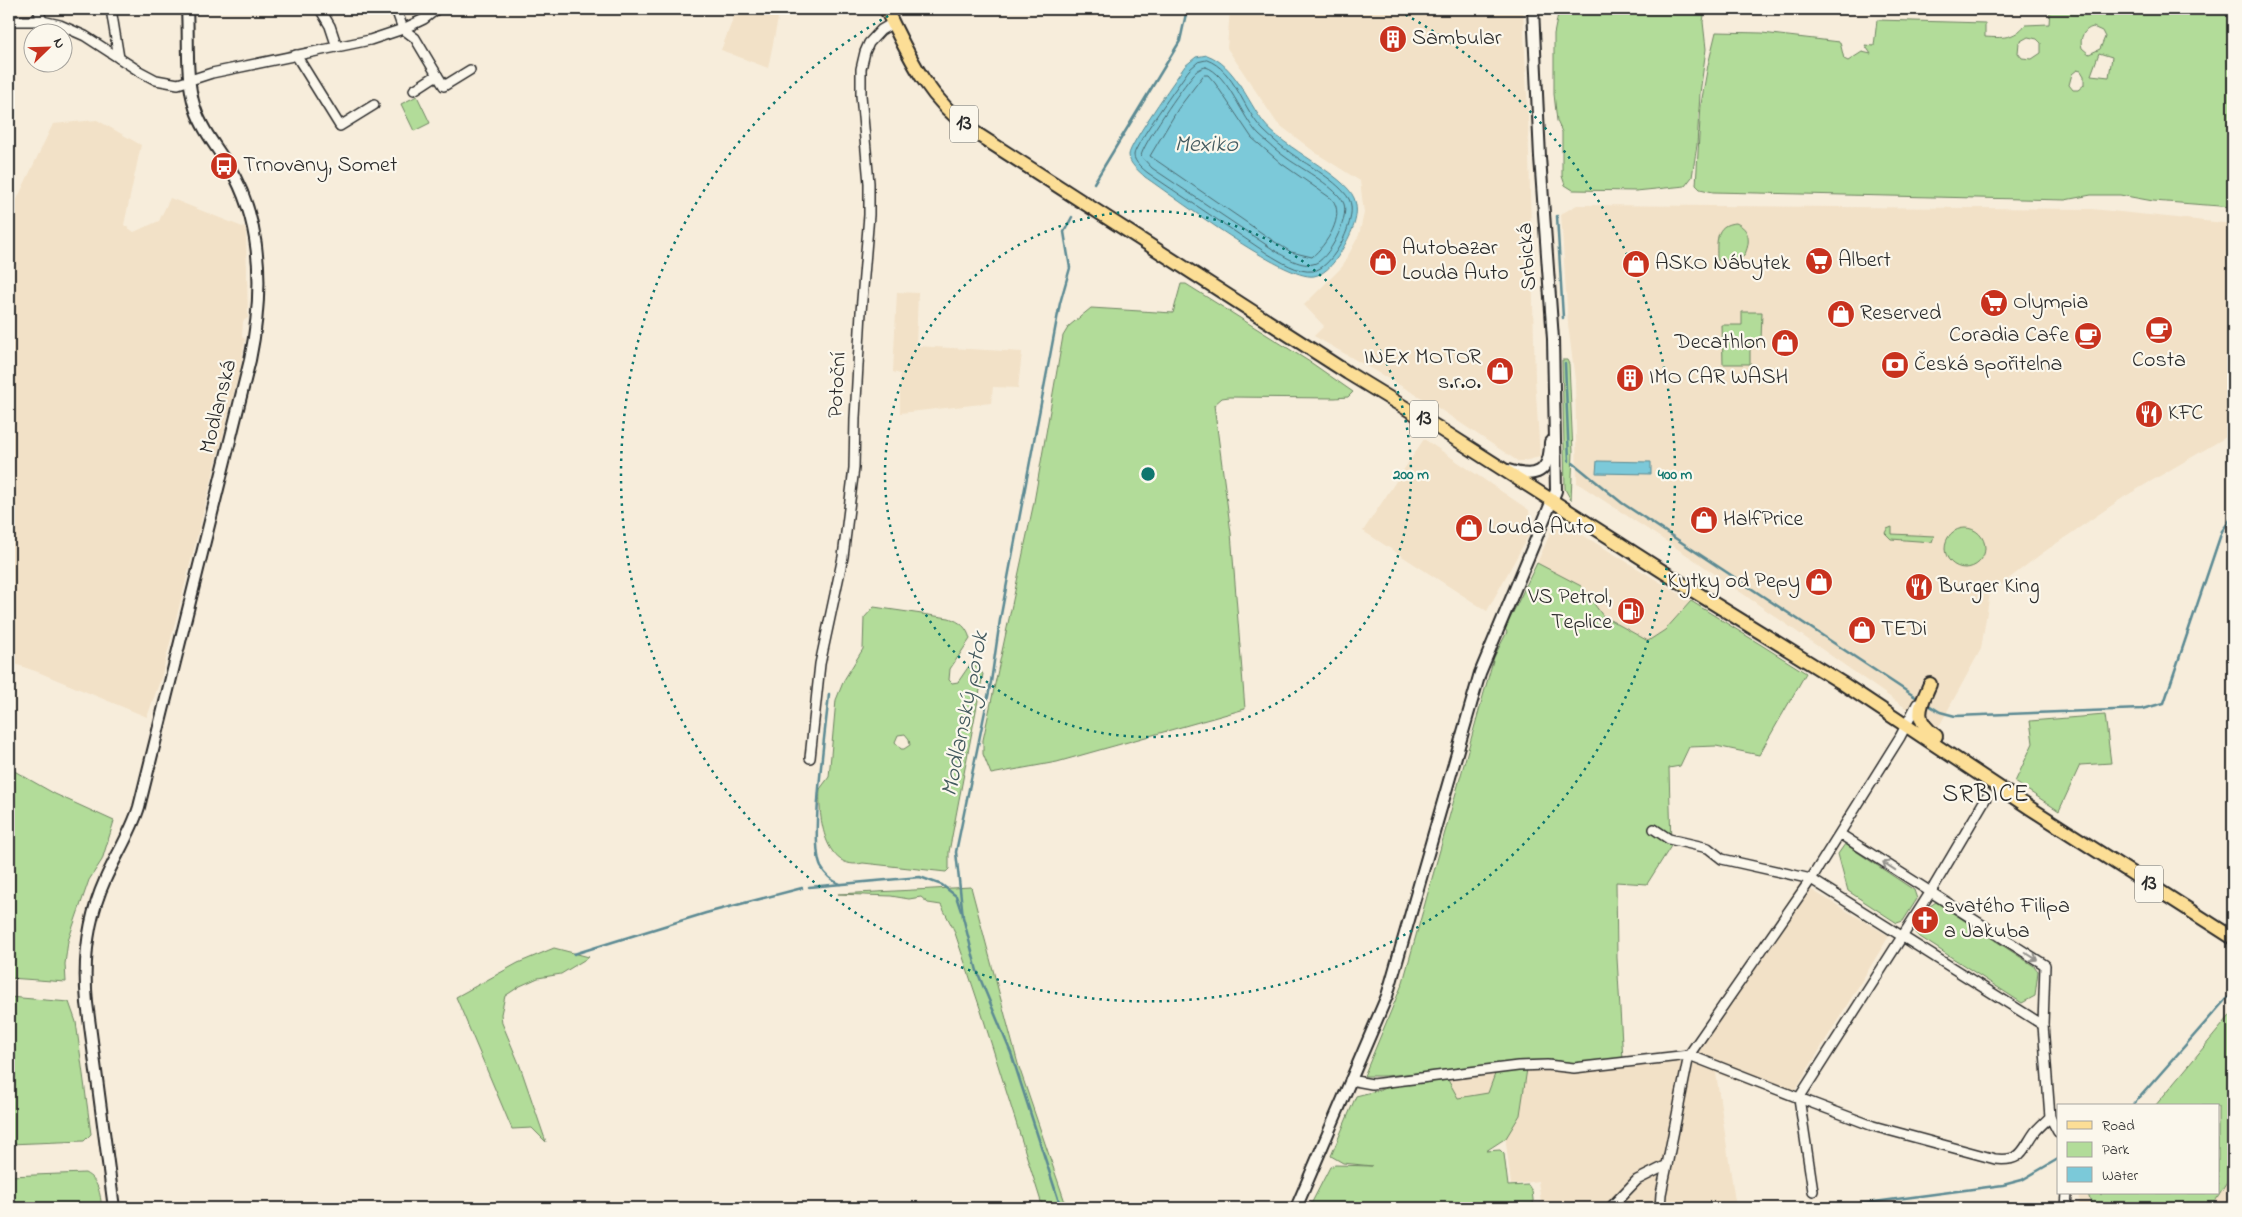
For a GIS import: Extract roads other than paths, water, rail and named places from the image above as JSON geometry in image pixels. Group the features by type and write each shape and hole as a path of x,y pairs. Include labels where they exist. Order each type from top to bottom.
{"main road":[{"name":"13","path":"886,9 916,71 933,96 965,125 1248,309 1906,724 2233,938"},
{"path":"1930,684 1920,713 1923,724 1975,763 2000,787"}],"street":[{"path":"38,9 42,21"},
{"path":"111,9 119,58"},
{"name":"Modlanská","path":"114,1208 87,1003 86,963 96,905 105,880 136,819 250,360 257,305 257,256 248,209 235,178 198,117 190,81 187,9"},
{"path":"320,9 330,26 337,48"},
{"path":"396,9 403,29 415,38 444,86 470,70"},
{"path":"9,21 42,21 73,30 156,80 178,84 199,76 370,40 403,29 424,19 437,9"},
{"name":"Srbická","path":"1296,1208 1350,1080 1381,1013 1395,972 1480,673 1553,502 1557,486 1553,339 1540,157 1533,9"},
{"name":"Potoční","path":"810,758 820,664 843,557 854,468 860,322 869,215 869,183 861,95 861,69 865,52 872,38 893,23"},
{"path":"296,55 340,126 374,105"},
{"path":"414,90 437,75"},
{"path":"1499,467 1527,474 1536,473 1545,467 1549,461 1550,430 1556,415"},
{"path":"1660,1208 1689,1055 1840,834 1917,704"},
{"path":"1813,1191 1799,1098 1930,893 1986,798"},
{"path":"1654,829 1669,839 1708,848 1722,859 1810,879 2043,1025"},
{"path":"1840,834 2045,965 2043,1025 2050,1117 2057,1130"},
{"path":"1350,1080 1372,1084 1518,1066 1547,1065 1574,1068 1689,1055 1873,1126 1995,1159 2007,1160 2022,1154 2036,1132 2050,1117"},
{"path":"1610,1208 1637,1180 1667,1165"},
{"path":"2066,1208 2067,1194"}],"water":[{"name":"Mexiko","path":"1207,55 1217,60 1233,75 1264,123 1273,132 1339,180 1354,198 1356,218 1349,237 1335,261 1319,275 1300,274 1279,265 1229,236 1145,177 1129,158 1136,139 1185,66 1196,57"},
{"path":"1597,461 1651,462 1651,474 1596,473"}],"waterway":[{"name":"Modlanský potok","path":"1094,183 1180,41 1187,9"},
{"path":"1557,216 1563,318"},
{"name":"Modlanský potok","path":"1061,1208 1011,1053 977,971 963,917 956,852 991,682 1000,620 1060,303 1070,268 1064,232 1072,217"},
{"path":"1565,363 1569,461"},
{"path":"1573,463 1622,503 1920,700"},
{"path":"1927,704 1940,712 1955,716 2142,709 2164,703 2222,531 2233,516"},
{"path":"829,694 817,810 818,854 821,867 825,873 832,880 840,884"},
{"path":"809,887 920,877 942,885 956,896 961,911"},
{"path":"574,954 706,913 802,888"},
{"path":"2134,1104 2226,999 2233,995"},
{"path":"1829,1208 2003,1185 2022,1180 2057,1160"}],"place":[{"name":"Sambular","path":"1393,39"},
{"name":"Trnovany, Somet","path":"224,166"},
{"name":"Albert","path":"1819,261"},
{"name":"Autobazar Louda Auto","path":"1383,262"},
{"name":"ASKO Nábytek","path":"1636,264"},
{"name":"Olympia","path":"1994,303"},
{"name":"Reserved","path":"1841,314"},
{"name":"Costa","path":"2159,330"},
{"name":"Coradia Cafe","path":"2088,336"},
{"name":"Decathlon","path":"1785,343"},
{"name":"Česká spořitelna","path":"1895,365"},
{"name":"INEX MOTOR s.r.o.","path":"1500,371"},
{"name":"IMO CAR WASH","path":"1630,378"},
{"name":"KFC","path":"2149,414"},
{"name":"HalfPrice","path":"1704,520"},
{"name":"Louda Auto","path":"1469,528"},
{"name":"Kytky od Pepy","path":"1819,582"},
{"name":"Burger King","path":"1919,587"},
{"name":"VS Petrol, Teplice","path":"1631,611"},
{"name":"TEDi","path":"1862,630"},
{"name":"svatého Filipa a Jakuba","path":"1925,920"}],"district":[{"name":"SRBICE","path":"1986,795"}]}
